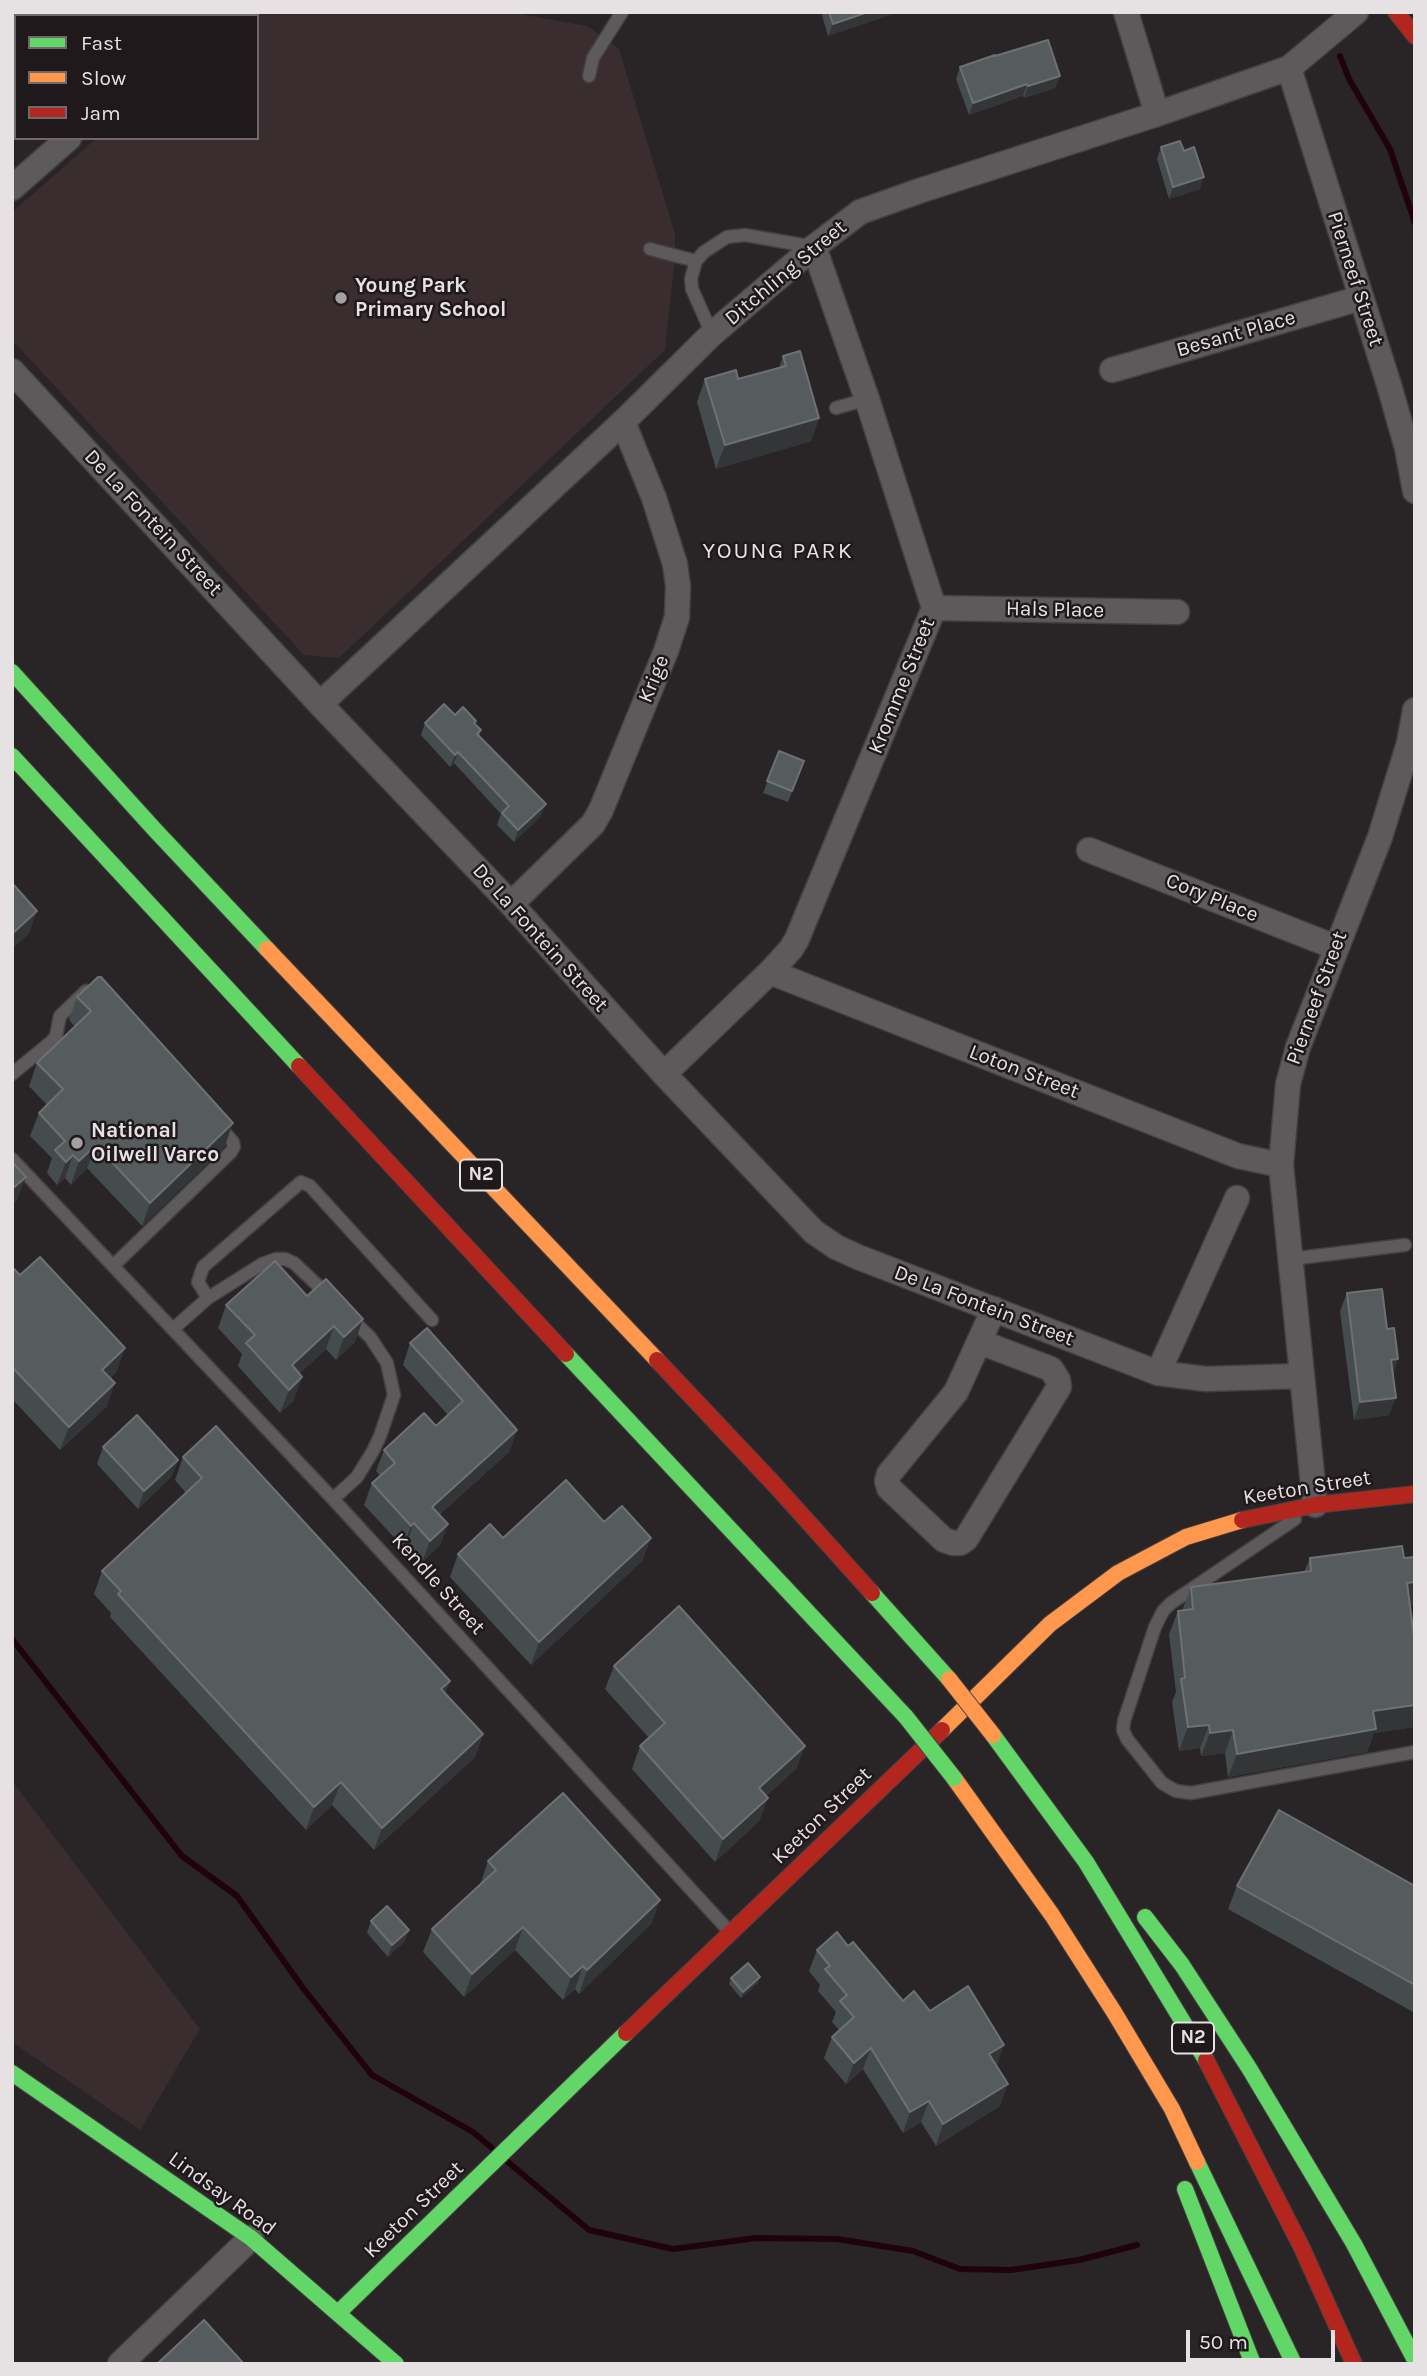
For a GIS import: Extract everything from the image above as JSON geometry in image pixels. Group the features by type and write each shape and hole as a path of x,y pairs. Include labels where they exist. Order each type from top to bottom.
{"main road":[{"path":"1396,12 1415,36"},
{"name":"N2","path":"12,671 164,840 774,1485 949,1679 1086,1862 1207,2062 1302,2248 1354,2364"},
{"name":"N2","path":"12,756 736,1538 906,1717 954,1778 1052,1915 1114,2012 1172,2109 1294,2364"},
{"name":"Keeton Street","path":"338,2313 730,1932 984,1691 1050,1624 1118,1573 1186,1537 1245,1519 1315,1505 1415,1494"},
{"path":"736,1538 878,1710"},
{"path":"904,1742 921,1763"},
{"path":"1013,1765 1116,1880"},
{"path":"1133,1901 1182,1965 1256,2080 1354,2244 1415,2360"},
{"name":"Lindsay Road","path":"12,2073 251,2238 396,2364"},
{"path":"1180,2178 1253,2364"}],"street":[{"path":"1126,12 1157,114"},
{"name":"Ditchling Street","path":"320,704 623,422 712,334 814,247 860,212 1289,68 1356,12"},
{"name":"Pierneef Street","path":"1289,68 1407,448 1415,491"},
{"path":"12,188 67,140"},
{"name":"Kromme Street","path":"664,1074 791,949 802,929 934,608 867,399 814,247"},
{"name":"Besant Place","path":"1112,370 1360,298"},
{"name":"De La Fontein Street","path":"12,371 320,704 511,904 664,1074 824,1240 858,1256 1158,1373 1206,1379 1301,1376"},
{"name":"Krige","path":"511,904 593,824 661,663 677,617 678,586 675,564 654,498 623,422"},
{"name":"Hals Place","path":"934,608 1177,612"},
{"name":"Pierneef Street","path":"1315,1505 1281,1165 1288,1084 1291,1066 1335,947 1380,837 1405,755 1415,710"},
{"name":"Cory Place","path":"1089,850 1335,947"},
{"name":"Loton Street","path":"769,972 1238,1156 1281,1165"},
{"path":"1158,1373 1237,1198"},
{"path":"979,1342 1051,1369 1059,1387 966,1539 953,1543 944,1540 935,1532 889,1488 887,1481 889,1474 950,1401 994,1309"},
{"path":"120,2364 251,2238"}],"lane":[{"path":"589,76 593,58 622,12"},
{"path":"712,334 692,289 692,272 696,261 714,244 727,237 745,235 814,247"},
{"path":"650,248 696,261"},
{"path":"836,408 867,399"},
{"path":"12,1074 54,1040 60,1016 86,992 99,992"},
{"path":"113,1266 233,1150 233,1142 206,1112"},
{"name":"Kendle Street","path":"12,1159 333,1499 730,1932"},
{"path":"208,1298 198,1282 203,1267 297,1184 303,1182 310,1186 432,1320"},
{"path":"1290,1259 1405,1245"},
{"path":"173,1329 208,1298 262,1264 285,1259 306,1274 370,1337 387,1363 393,1380 394,1395 380,1436 357,1477 333,1499"},
{"path":"1315,1505 1163,1611 1151,1639 1123,1730 1127,1739 1162,1783 1176,1791 1191,1793 1415,1752"}],"shaded area":[{"name":"Young Park Primary School","path":"509,12 587,26 619,49 675,234 665,350 339,658 304,655 12,340 12,212 95,140 259,140 259,14 184,14"},
{"path":"12,1781 200,2029 140,2130 12,2042"}],"building":[{"path":"829,12 868,12 833,24"},
{"path":"1048,40 1060,76 1028,86 1027,84 973,103 960,67"},
{"path":"1180,141 1184,151 1194,147 1204,177 1173,187 1161,147"},
{"path":"800,351 819,418 725,445 705,379 736,370 738,379 786,366 783,356"},
{"path":"444,704 455,715 463,707 481,730 477,734 546,804 518,830 502,813 509,806 458,752 455,755 425,723"},
{"path":"779,751 804,761 792,791 767,781"},
{"path":"12,883 37,911 12,934"},
{"path":"101,977 233,1123 150,1203 96,1145 79,1161 73,1155 66,1162 55,1150 65,1141 39,1113 63,1089 37,1063 91,1011 77,997"},
{"path":"12,1162 26,1177 12,1189"},
{"path":"40,1257 125,1348 102,1370 115,1383 69,1427 12,1367 12,1267 20,1275"},
{"path":"275,1261 307,1296 326,1279 363,1319 344,1337 334,1326 292,1365 302,1377 289,1390 246,1343 255,1335 226,1305"},
{"path":"1382,1289 1387,1329 1394,1328 1398,1359 1391,1360 1396,1398 1360,1402 1347,1293"},
{"path":"427,1328 517,1430 432,1507 448,1524 430,1541 414,1523 411,1526 372,1483 395,1463 384,1450 424,1413 436,1426 463,1401 410,1343"},
{"path":"137,1415 178,1460 144,1491 103,1447"},
{"path":"216,1426 450,1681 441,1689 483,1734 382,1828 341,1782 314,1807 118,1594 121,1591 102,1571 202,1478 183,1457"},
{"path":"566,1480 604,1522 622,1506 651,1538 539,1642 458,1554 490,1524 503,1538"},
{"path":"1402,1546 1404,1558 1415,1557 1415,1582 1407,1583 1415,1644 1415,1705 1373,1711 1376,1729 1237,1754 1233,1730 1210,1733 1209,1725 1188,1727 1181,1679 1185,1678 1178,1611 1193,1609 1191,1587 1311,1571 1310,1558"},
{"path":"679,1606 805,1746 759,1788 768,1798 723,1839 640,1746 665,1723 614,1666"},
{"path":"563,1793 660,1900 587,1970 583,1966 571,1977 523,1927 472,1974 432,1929 496,1870 488,1861"},
{"path":"1279,1810 1415,1886 1415,1985 1237,1886"},
{"path":"387,1906 409,1930 392,1945 371,1921"},
{"path":"837,1932 848,1946 853,1942 903,2001 914,1991 930,2011 968,1986 1004,2045 989,2054 1008,2084 943,2124 929,2101 910,2112 871,2048 854,2063 832,2037 854,2017 840,2001 847,1995 825,1969 830,1966 817,1950"},
{"path":"748,1963 760,1977 743,1992 731,1978"},
{"path":"204,2320 244,2364 157,2364"}],"waterway":[{"path":"1340,56 1349,79 1390,149 1415,223"},
{"path":"12,1639 182,1856 237,1896 303,1988 372,2075 473,2132 492,2148"},
{"path":"508,2162 589,2230 673,2249 756,2238 837,2239 913,2251 960,2269 1011,2270 1079,2260 1137,2245"}],"traffic: fast":[{"path":"12,672 267,949"},
{"path":"12,756 299,1066"},
{"path":"566,1354 906,1717"},
{"path":"872,1593 949,1679"},
{"path":"906,1717 954,1778"},
{"path":"993,1735 1086,1862 1206,2060"},
{"path":"1145,1917 1182,1965 1249,2068 1354,2244 1415,2360"},
{"path":"338,2313 626,2033"},
{"path":"12,2073 251,2238 396,2364"},
{"path":"1197,2162 1294,2364"},
{"path":"1185,2189 1253,2364"}],"traffic: slow":[{"path":"267,949 657,1360"},
{"path":"942,1730 1050,1624 1118,1573 1186,1537 1242,1520"},
{"path":"949,1679 993,1735"},
{"path":"954,1778 1052,1915 1114,2012 1172,2109 1197,2162"}],"traffic: jam":[{"path":"1396,12 1415,36"},
{"path":"299,1066 566,1354"},
{"path":"657,1360 872,1593"},
{"path":"1242,1520 1315,1505 1415,1494"},
{"path":"626,2033 942,1730"},
{"path":"1206,2060 1302,2248 1354,2364"}],"place":[{"name":"Young Park Primary School","path":"341,298"},
{"name":"National Oilwell Varco","path":"77,1143"}],"district":[{"name":"YOUNG PARK","path":"778,551"}]}
